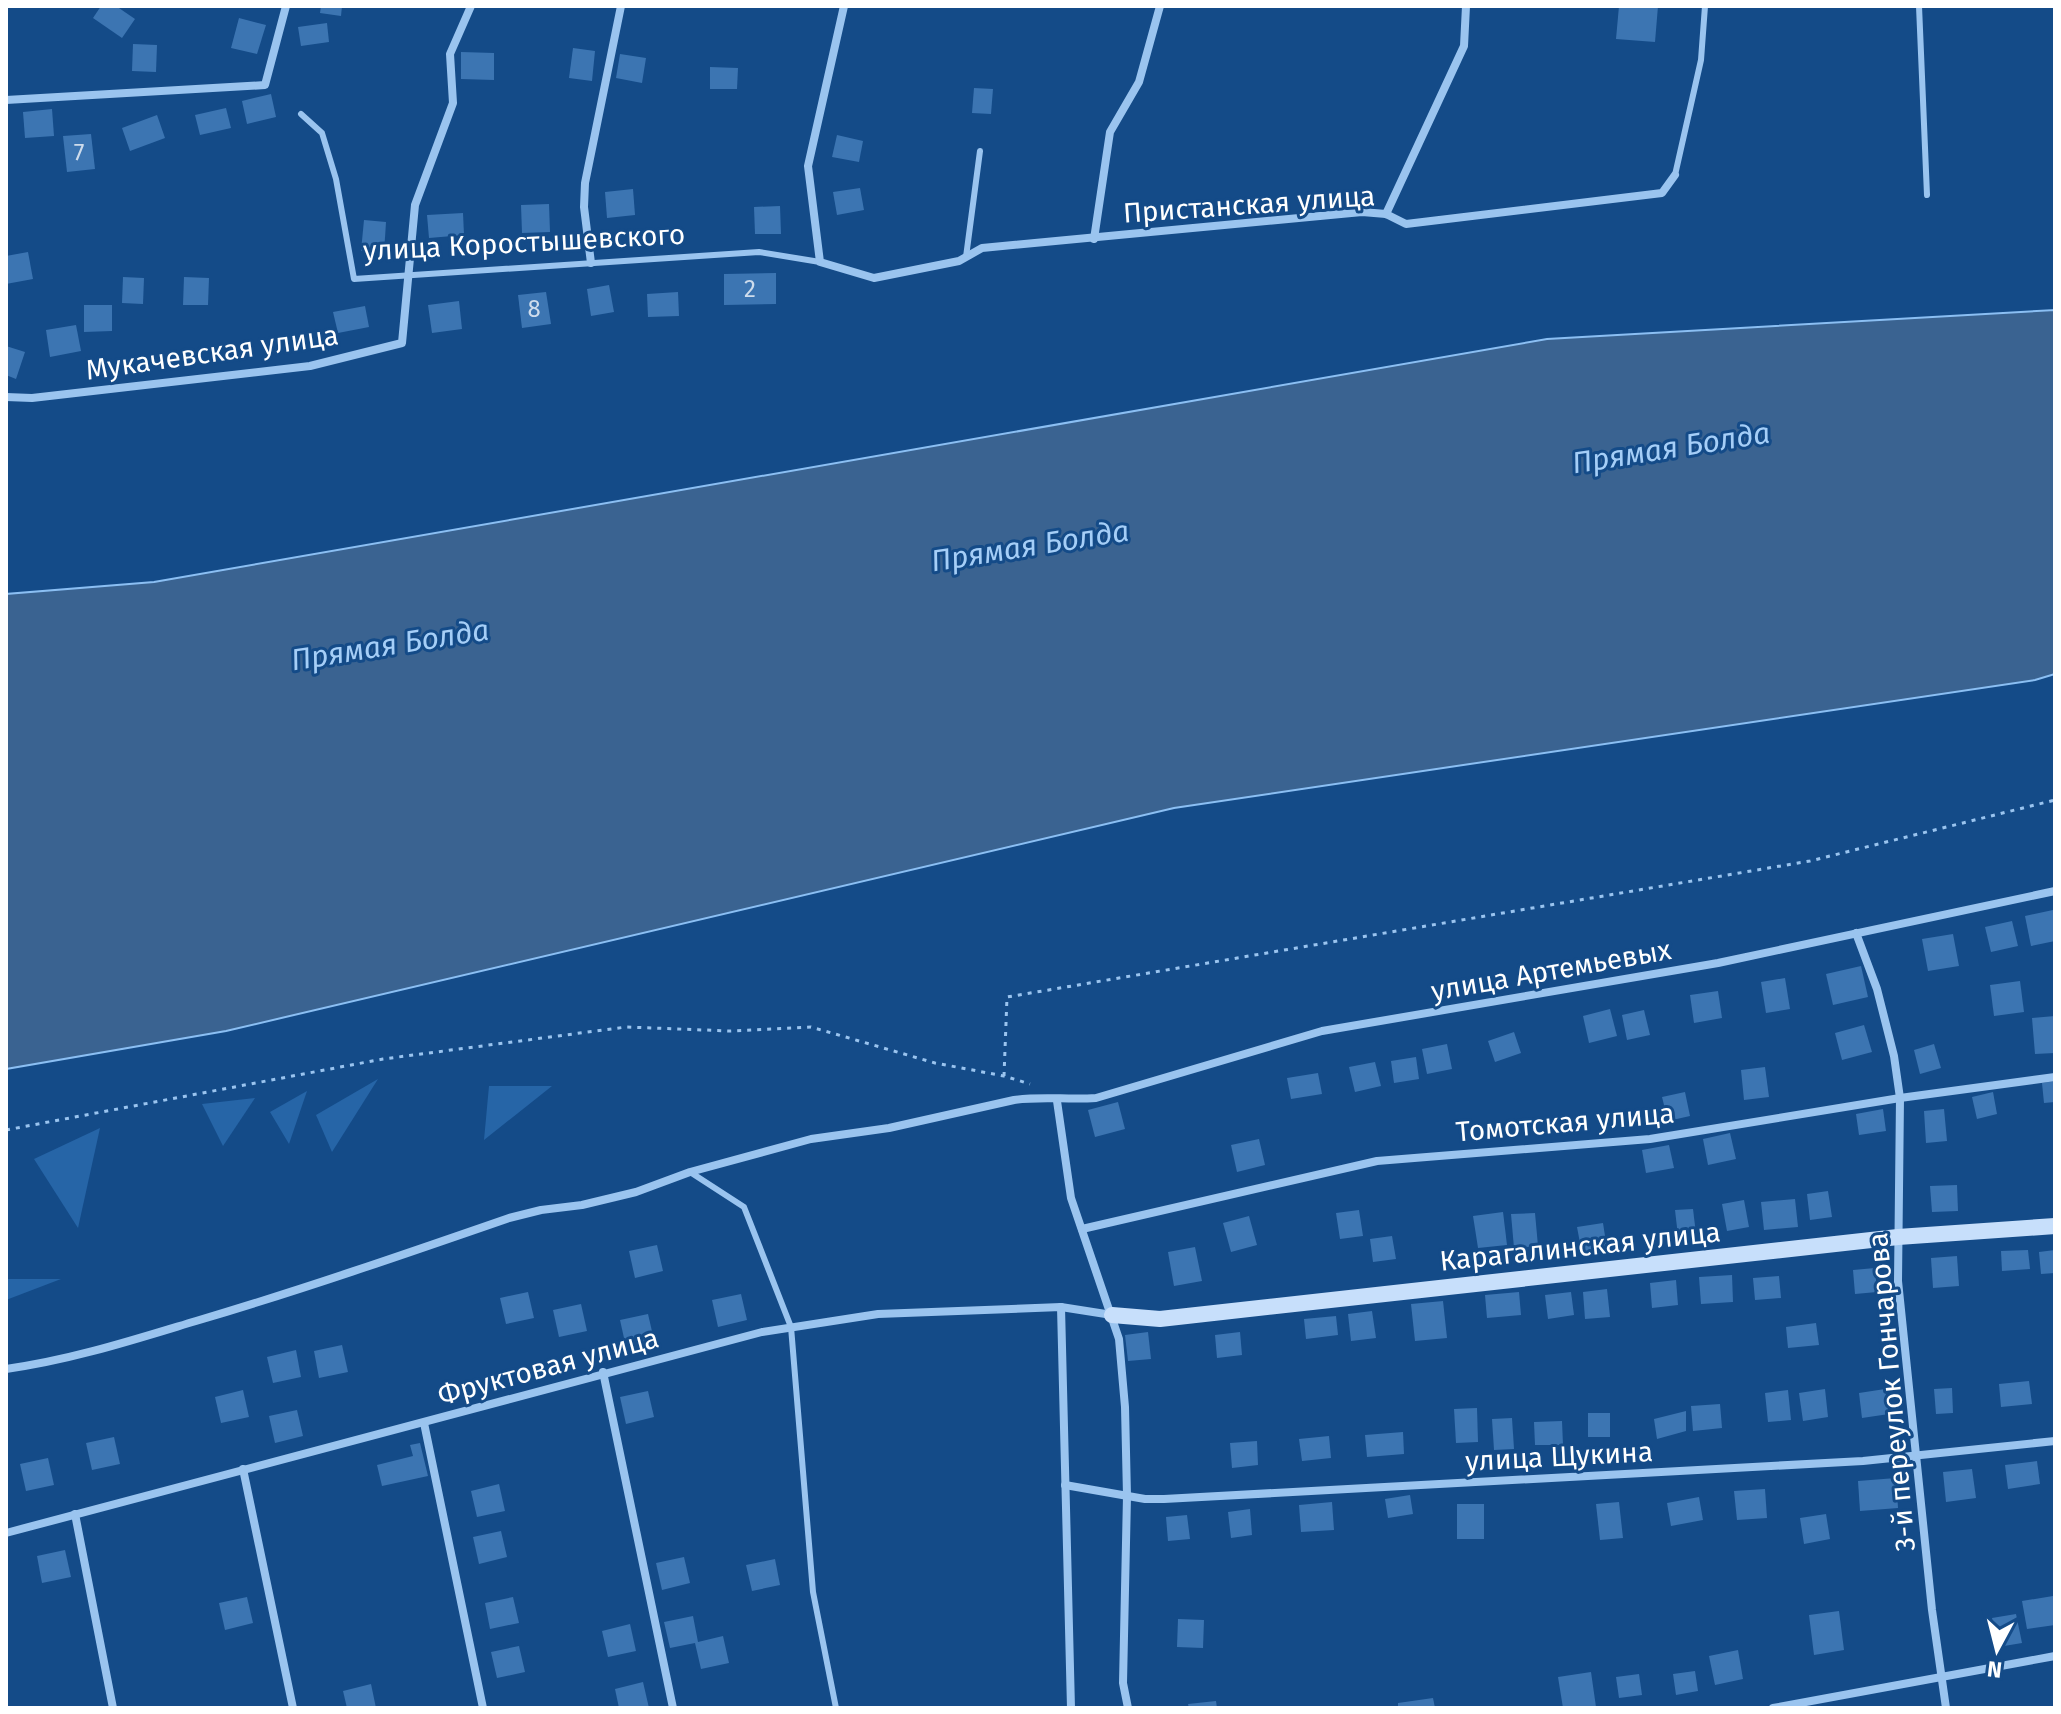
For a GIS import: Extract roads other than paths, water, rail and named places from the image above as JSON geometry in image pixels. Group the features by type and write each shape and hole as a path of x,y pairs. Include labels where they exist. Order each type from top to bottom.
{"street":[{"path":"6,100 265,85 286,6"},
{"path":"408,275 415,205 453,103 450,54 471,6"},
{"path":"591,263 584,207 585,183 621,6"},
{"path":"820,262 808,166 844,6"},
{"path":"1094,239 1110,132 1139,82 1160,6"},
{"path":"1386,214 1464,46 1466,6"},
{"name":"Пристанская улица","path":"820,262 874,278 959,261 982,248 1362,212 1386,214 1406,224 1662,193 1675,175"},
{"name":"Мукачевская улица","path":"6,397 32,398 310,366 402,343 408,275"},
{"name":"улица Артемьевых","path":"6,1369 118,1345 320,1284 509,1218 636,1192 690,1172 811,1139 889,1128 1014,1100 1035,1097 1057,1101 1096,1098 1322,1031 1718,963 2055,891"},
{"name":"3-й переулок Гончарова","path":"1856,933 1877,989 1894,1056 1900,1098 1898,1281 1940,1679 1946,1708"},
{"name":"Томотская улица","path":"1082,1229 1377,1161 1650,1139 1900,1098 2055,1077"},
{"path":"1057,1101 1071,1198 1119,1339 1125,1407 1127,1496 1123,1683 1128,1708"},
{"name":"Карагалинская улица","path":"1112,1315 1160,1319 1898,1237 2055,1226"},
{"path":"1061,1307 1071,1708"},
{"name":"Фруктовая улица","path":"6,1533 762,1332 878,1314 1061,1307 1112,1315"},
{"path":"603,1372 673,1708"},
{"path":"424,1423 483,1708"},
{"name":"улица Щукина","path":"1065,1485 1164,1499 1586,1478 1917,1455 2055,1441"},
{"path":"243,1469 293,1708"},
{"path":"75,1514 113,1708"},
{"path":"1773,1708 2055,1656"}],"lane":[{"path":"1675,175 1701,60 1705,6"},
{"path":"1919,6 1927,195"},
{"name":"улица Коростышевского","path":"301,114 322,133 336,179 354,279 759,252 820,262"},
{"path":"966,257 980,151"},
{"path":"690,1172 744,1207 791,1327 813,1592 836,1708"}],"water":[{"name":"Прямая Болда","path":"2055,310 2055,674 2035,680 1174,808 226,1031 6,1069 6,594 154,582 1547,339"}]}
